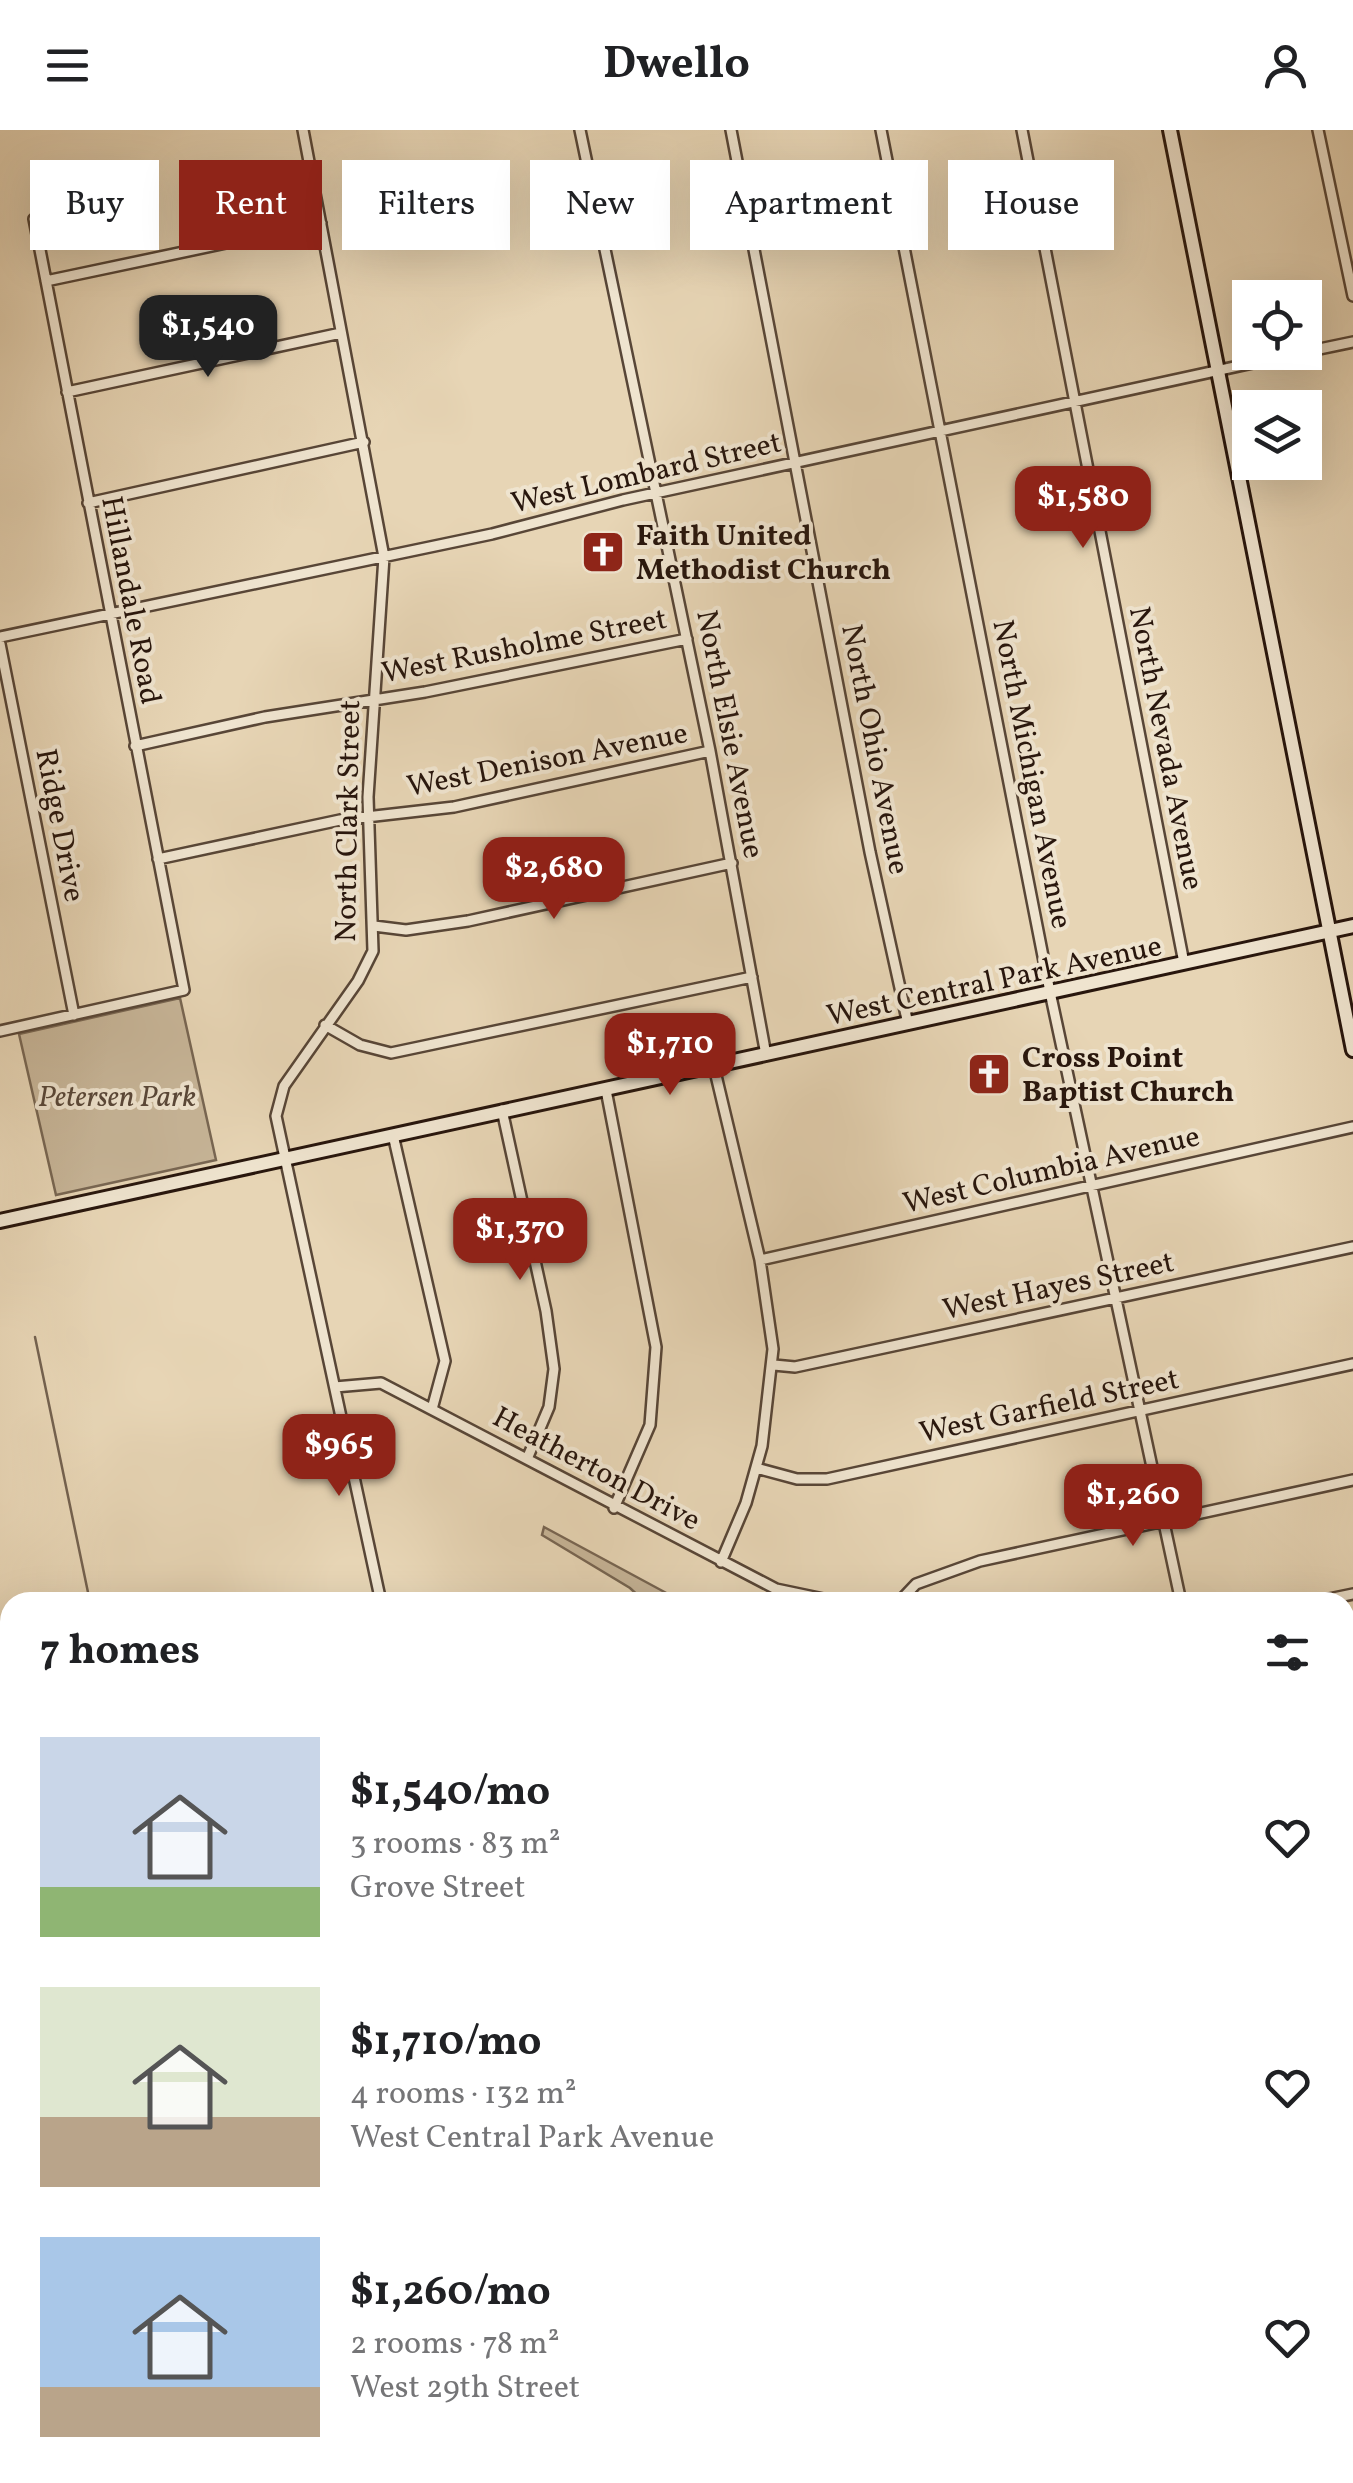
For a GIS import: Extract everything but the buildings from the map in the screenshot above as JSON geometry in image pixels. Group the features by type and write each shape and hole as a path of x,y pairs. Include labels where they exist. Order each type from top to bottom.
{"street":[{"name":"North Clark Street","path":"303,130 309,160"},
{"name":"North Elsie Avenue","path":"580,130 710,751 766,1056"},
{"name":"North Ohio Avenue","path":"731,130 908,1024"},
{"name":"North Michigan Avenue","path":"882,130 1050,992 1178,1592"},
{"name":"North Nevada Avenue","path":"1022,130 1184,964"},
{"path":"1170,130 1353,1050"},
{"path":"1318,130 1353,296"},
{"name":"North Clark Street","path":"322,232 384,556 368,816 373,951 284,1086 276,1116 379,1592"},
{"name":"Hillandale Road","path":"40,250 184,990 74,1015"},
{"path":"46,281 190,250"},
{"path":"67,392 342,333"},
{"name":"West Lombard Street","path":"1322,348 1353,342"},
{"name":"West Lombard Street","path":"0,640 1232,368"},
{"path":"88,504 364,442"},
{"name":"West Rusholme Street","path":"135,746 265,717 687,639"},
{"name":"Ridge Drive","path":"0,640 74,1015"},
{"name":"West Denison Avenue","path":"158,858 368,816 454,808 710,751"},
{"path":"374,926 406,930 468,921 732,863"},
{"name":"West Central Park Avenue","path":"0,1221 1353,926"},
{"path":"324,1025 360,1045 391,1053 752,977"},
{"path":"0,1031 74,1015"},
{"path":"714,1066 760,1260 774,1365 756,1468 732,1544 721,1562"},
{"path":"606,1090 656,1347 650,1425 614,1508"},
{"path":"502,1110 553,1357 549,1407 527,1460"},
{"name":"West Columbia Avenue","path":"760,1260 1353,1127"},
{"path":"393,1135 445,1361 432,1409"},
{"name":"West Hayes Street","path":"774,1365 795,1367 1353,1247"},
{"name":"West Garfield Street","path":"756,1468 797,1479 827,1479 1353,1364"},
{"name":"Heatherton Drive","path":"335,1387 381,1383 614,1508 776,1589 790,1592"},
{"path":"908,1592 916,1584 980,1561 1353,1480"}],"green space":[{"name":"Petersen Park","path":"180,998 216,1160 56,1195 19,1034"},
{"path":"544,1527 664,1592 634,1592 542,1535"}],"waterway":[{"path":"35,1337 88,1592"}],"place":[{"name":"Faith United Methodist Church","path":"603,552"},
{"name":"Cross Point Baptist Church","path":"989,1074"}]}
